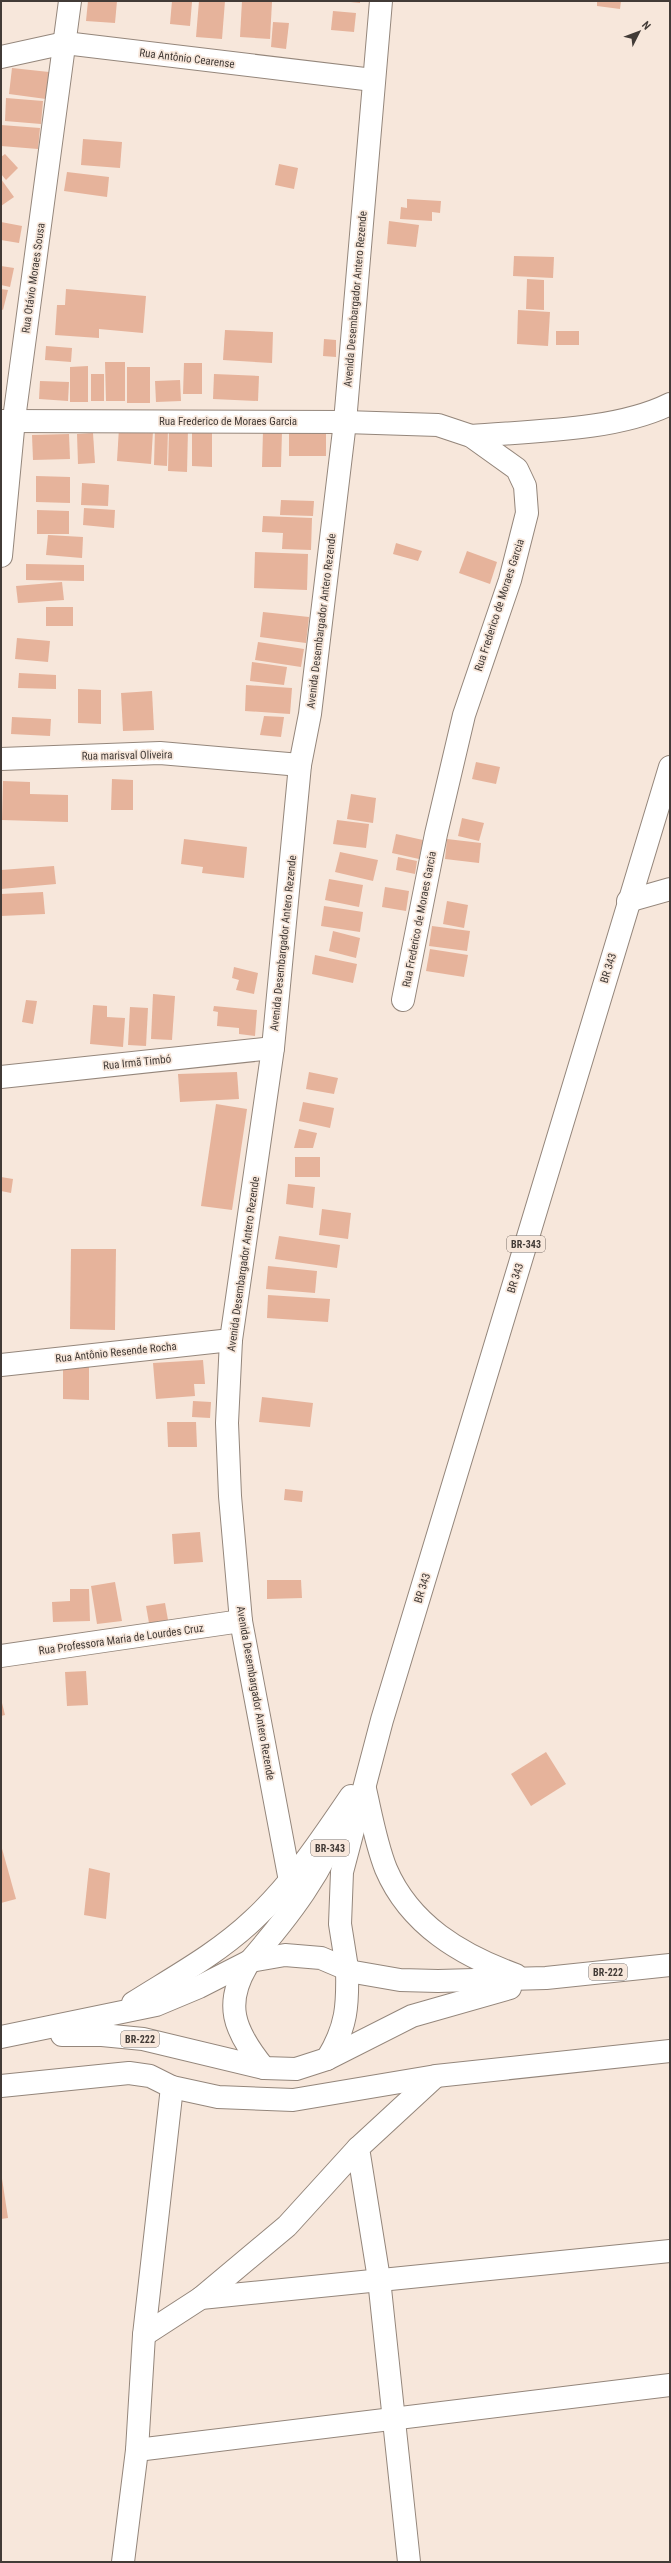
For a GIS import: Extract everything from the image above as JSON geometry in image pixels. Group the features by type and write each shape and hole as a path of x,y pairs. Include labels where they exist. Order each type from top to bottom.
{"main road":[{"name":"Rua Otávio Moraes Sousa","path":"1,556 7,420 65,43 70,1"},
{"name":"Avenida Desembargador Antero Rezende","path":"290,1881 241,1621 229,1489 227,1423 231,1340 273,1048 300,764 310,714 345,422 373,80 382,1"},
{"name":"Rua Antônio Cearense","path":"1,57 65,43 373,80"},
{"path":"471,436 569,427 629,419 652,414 670,404"},
{"name":"Rua Frederico de Moraes Garcia","path":"7,420 345,422 438,425 471,436 517,469 525,486 527,513 510,580 464,715 436,834 403,1000"},
{"name":"Rua marisval Oliveira","path":"1,759 160,753 300,764"},
{"name":"BR 343","path":"358,1793 382,1720 628,901 670,767"},
{"path":"628,901 670,889"},
{"name":"Rua Irmã Timbó","path":"1,1077 273,1048"},
{"name":"Rua Antônio Resende Rocha","path":"1,1364 231,1340"},
{"name":"Rua Professora Maria de Lourdes Cruz","path":"1,1656 241,1621"},
{"path":"115,2015 215,1950 253,1920 290,1881 358,1793"},
{"path":"358,1793 386,1869 406,1906 435,1934 464,1953 536,1979"},
{"name":"BR-343","path":"264,2068 242,2038 235,2020 234,1991 239,1976 250,1960 303,1897 324,1860 358,1793"},
{"name":"BR-343","path":"327,2059 344,2025 348,2005 347,1968 340,1924 340,1894 344,1864 358,1793"},
{"name":"BR-222","path":"6,2036 115,2015 156,2005 178,1997 250,1960 285,1955 304,1955 347,1968 354,1972 400,1980 438,1981 536,1979 670,1965"},
{"name":"BR-222","path":"6,2036 102,2035 143,2039 264,2068 284,2071 296,2069 327,2059 412,2016 536,1979"},
{"path":"1,2086 129,2073 150,2076 172,2087 218,2097 293,2100 436,2076 670,2051"},
{"path":"144,2335 201,2298 287,2226 358,2148 436,2076"},
{"path":"123,2562 137,2450 144,2335 172,2087"},
{"path":"358,2148 379,2279 392,2419 409,2562"},
{"path":"201,2298 379,2279 670,2252"},
{"path":"137,2450 670,2385"}],"building":[{"path":"88,1 117,1 115,23 86,21"},
{"path":"172,1 192,2 190,26 170,24"},
{"path":"199,1 225,1 222,39 196,37"},
{"path":"242,1 272,2 270,39 240,37"},
{"path":"341,1 360,1 360,3"},
{"path":"597,1 621,1 620,9 597,6"},
{"path":"333,11 356,13 354,32 331,30"},
{"path":"273,22 289,23 286,49 271,47"},
{"path":"12,68 49,72 46,99 9,94"},
{"path":"6,98 43,101 41,124 5,121"},
{"path":"1,125 40,128 38,149 1,146"},
{"path":"83,139 122,142 120,168 81,165"},
{"path":"5,154 18,168 6,180 1,174 1,157"},
{"path":"279,164 298,168 294,189 275,185"},
{"path":"67,172 109,177 107,197 64,191"},
{"path":"1,179 14,197 1,206"},
{"path":"407,199 441,201 440,213 432,212 432,221 400,219 401,207 407,208"},
{"path":"389,221 419,225 416,247 387,244"},
{"path":"1,222 22,226 19,243 1,240"},
{"path":"514,256 554,257 553,278 513,276"},
{"path":"1,266 14,268 10,287 1,285"},
{"path":"527,279 544,280 544,310 526,309"},
{"path":"1,289 8,290 3,310 1,309"},
{"path":"66,289 146,296 143,333 99,329 99,338 55,335 57,305 65,305"},
{"path":"518,310 550,312 548,346 517,344"},
{"path":"225,330 273,332 272,363 223,360"},
{"path":"556,331 579,331 579,345 556,345"},
{"path":"324,339 336,340 336,357 323,356"},
{"path":"46,346 72,348 71,362 45,360"},
{"path":"105,362 125,362 125,401 106,401"},
{"path":"184,363 202,363 202,394 183,394"},
{"path":"88,366 88,402 70,402 70,367"},
{"path":"127,367 150,367 150,403 127,403"},
{"path":"91,374 104,374 104,401 91,401"},
{"path":"214,374 259,376 258,401 213,399"},
{"path":"180,380 181,401 156,402 155,381"},
{"path":"40,381 69,382 68,401 39,399"},
{"path":"119,428 153,431 151,464 117,461"},
{"path":"169,428 188,429 187,472 168,471"},
{"path":"155,429 168,429 167,466 154,465"},
{"path":"192,430 212,430 212,467 192,466"},
{"path":"263,431 282,431 281,467 262,467"},
{"path":"289,431 326,432 326,456 289,456"},
{"path":"93,433 95,463 78,464 77,434"},
{"path":"69,434 70,459 33,460 32,435"},
{"path":"36,476 70,477 70,503 36,502"},
{"path":"82,483 109,485 108,506 81,505"},
{"path":"281,500 314,501 313,516 280,515"},
{"path":"84,508 115,510 114,528 83,525"},
{"path":"37,510 69,511 69,534 37,534"},
{"path":"263,516 312,518 311,550 282,549 283,533 262,532"},
{"path":"48,535 83,537 82,558 46,555"},
{"path":"396,543 422,551 418,561 393,554"},
{"path":"467,551 497,562 490,584 459,573"},
{"path":"255,552 308,554 307,590 254,588"},
{"path":"26,564 84,565 84,581 26,580"},
{"path":"62,582 64,600 18,603 16,586"},
{"path":"46,607 73,607 73,626 46,626"},
{"path":"263,612 309,617 306,643 260,637"},
{"path":"17,638 50,641 48,662 15,659"},
{"path":"258,642 304,649 301,667 255,660"},
{"path":"252,662 287,667 284,685 250,681"},
{"path":"19,673 56,675 56,689 18,688"},
{"path":"246,685 292,688 290,714 245,711"},
{"path":"78,689 101,690 101,724 78,723"},
{"path":"152,691 154,730 123,731 121,693"},
{"path":"264,716 284,717 281,737 260,735"},
{"path":"12,717 51,719 50,736 11,734"},
{"path":"476,762 500,767 496,784 472,779"},
{"path":"112,779 133,780 133,810 111,810"},
{"path":"3,781 30,782 30,794 68,795 68,822 2,820"},
{"path":"351,794 376,798 373,823 347,819"},
{"path":"462,818 484,823 479,841 458,836"},
{"path":"337,820 369,824 366,848 333,844"},
{"path":"396,834 423,840 419,859 392,853"},
{"path":"184,839 247,847 244,878 202,873 203,867 181,864"},
{"path":"447,839 481,843 479,863 445,859"},
{"path":"340,852 378,860 373,881 335,872"},
{"path":"398,857 417,861 415,874 396,870"},
{"path":"54,866 56,884 1,889 1,870"},
{"path":"329,879 363,885 359,907 325,900"},
{"path":"385,887 409,891 406,911 382,907"},
{"path":"43,892 45,914 1,916 1,894"},
{"path":"447,901 468,905 464,928 443,924"},
{"path":"324,906 363,912 360,932 321,926"},
{"path":"432,926 470,931 467,951 429,946"},
{"path":"333,931 360,938 356,958 329,951"},
{"path":"430,949 468,955 464,977 426,971"},
{"path":"315,955 357,964 353,983 312,974"},
{"path":"234,967 258,973 254,994 236,990 239,980 232,978"},
{"path":"153,994 175,996 172,1040 151,1039"},
{"path":"26,1000 37,1001 33,1024 22,1022"},
{"path":"93,1005 107,1006 107,1017 125,1018 123,1047 90,1044"},
{"path":"214,1006 257,1010 255,1036 239,1034 239,1028 217,1026 218,1012 213,1011"},
{"path":"130,1007 148,1008 146,1046 128,1045"},
{"path":"237,1072 239,1099 180,1102 178,1074"},
{"path":"309,1072 338,1078 334,1094 306,1089"},
{"path":"303,1102 334,1108 330,1128 299,1121"},
{"path":"216,1104 247,1109 232,1210 201,1206"},
{"path":"299,1129 317,1133 313,1148 294,1148"},
{"path":"295,1157 320,1157 320,1177 295,1177"},
{"path":"1,1177 13,1179 11,1193 1,1191"},
{"path":"288,1184 315,1187 313,1208 286,1204"},
{"path":"322,1209 351,1213 348,1239 319,1235"},
{"path":"279,1236 340,1245 337,1268 275,1259"},
{"path":"71,1249 116,1249 115,1330 70,1329"},
{"path":"268,1266 317,1271 315,1293 266,1289"},
{"path":"268,1295 330,1299 328,1322 267,1318"},
{"path":"203,1360 205,1384 194,1384 195,1396 156,1399 153,1363"},
{"path":"63,1365 89,1365 89,1400 63,1399"},
{"path":"262,1397 313,1403 310,1427 259,1422"},
{"path":"193,1401 211,1402 210,1418 192,1417"},
{"path":"167,1422 196,1422 197,1447 168,1447"},
{"path":"285,1489 303,1491 302,1502 284,1500"},
{"path":"200,1532 203,1562 174,1564 172,1534"},
{"path":"267,1580 301,1580 302,1598 267,1599"},
{"path":"115,1582 122,1621 97,1624 91,1586"},
{"path":"70,1589 89,1589 90,1621 53,1622 52,1602 70,1601"},
{"path":"165,1603 168,1620 149,1623 146,1606"},
{"path":"86,1671 88,1705 67,1706 65,1672"},
{"path":"1,1699 5,1715 1,1716"},
{"path":"546,1752 566,1784 531,1806 511,1774"},
{"path":"1,1845 16,1899 1,1903"},
{"path":"89,1868 110,1873 106,1919 84,1915"},
{"path":"1,2172 8,2218 1,2219"}]}
